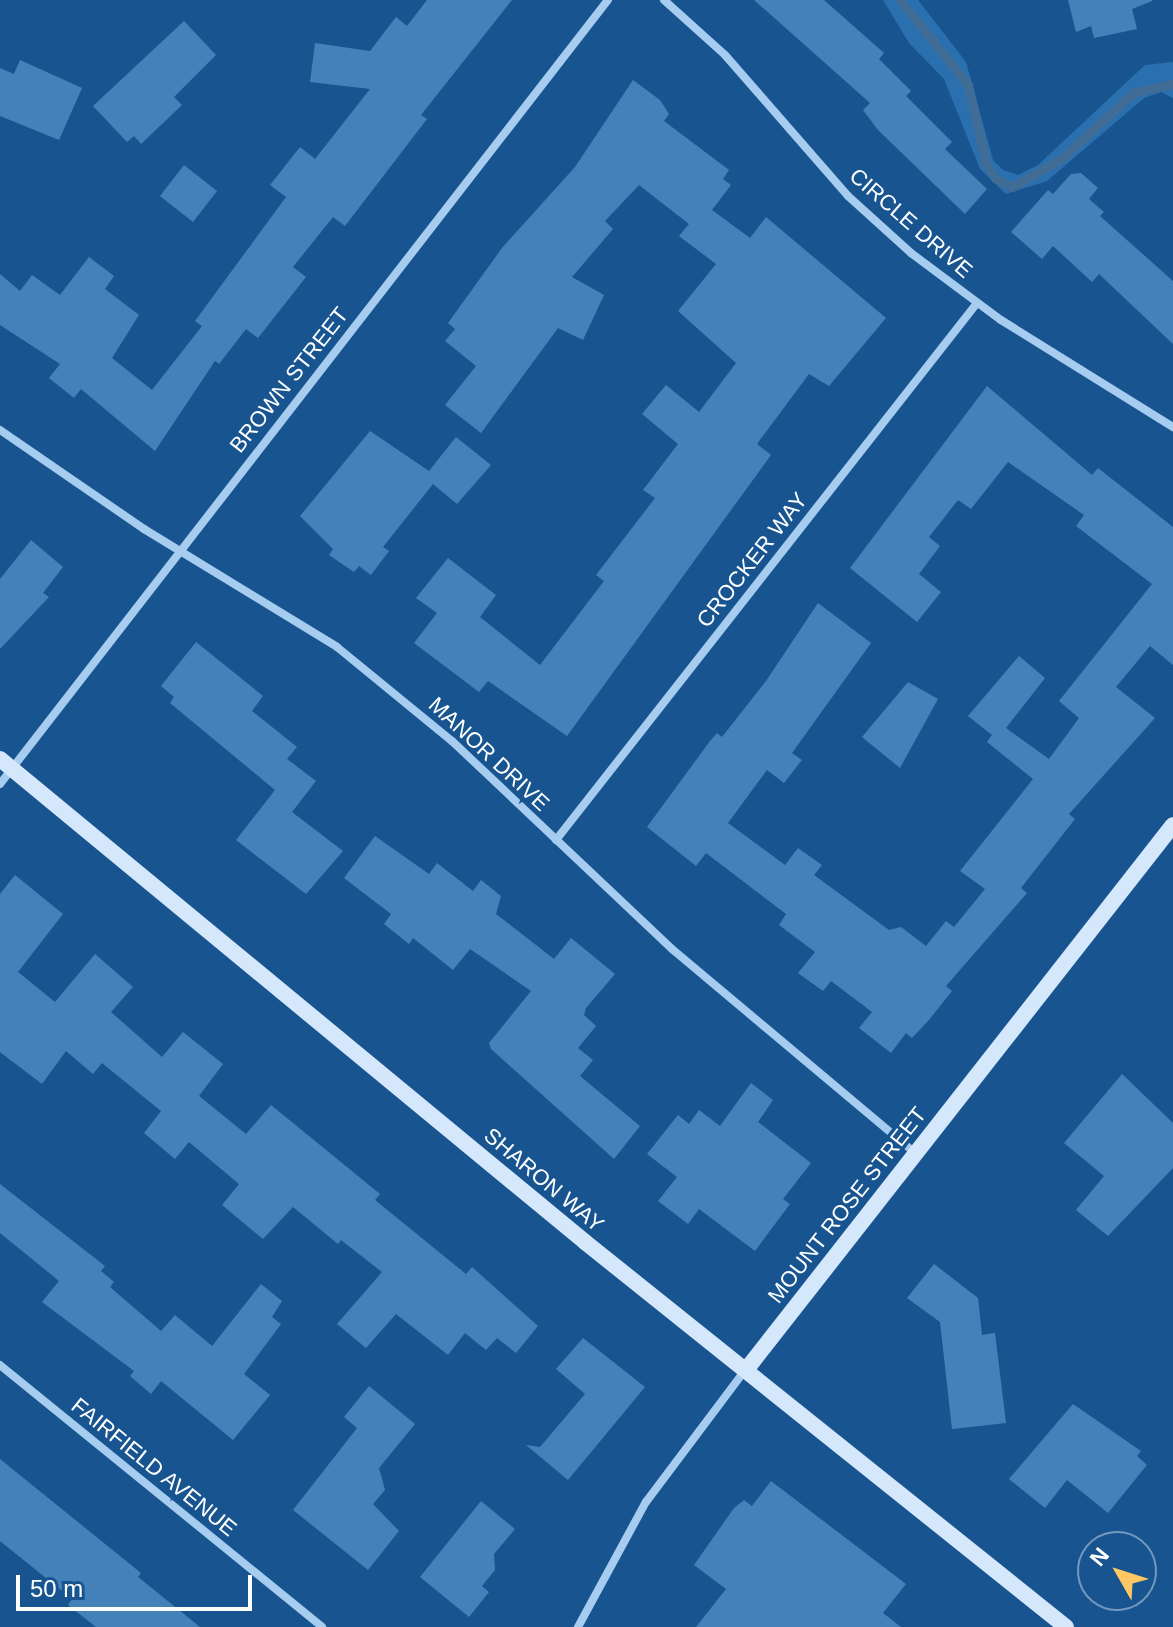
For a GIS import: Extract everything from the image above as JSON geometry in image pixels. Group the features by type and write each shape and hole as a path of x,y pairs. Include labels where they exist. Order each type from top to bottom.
{"street":[{"name":"BROWN STREET","path":"0,784 6,764 179,549 608,0"},
{"name":"CIRCLE DRIVE","path":"664,0 725,55 848,196 977,303 1173,427"},
{"name":"CROCKER WAY","path":"556,840 977,303"},
{"name":"MANOR DRIVE","path":"0,430 179,549 349,656 556,840 672,949 916,1154"},
{"name":"SHARON WAY","path":"6,764 746,1370 1066,1627"},
{"name":"MOUNT ROSE STREET","path":"578,1627 646,1502 1173,825"},
{"name":"FAIRFIELD AVENUE","path":"0,1365 322,1627"}],"shaded area":[{"path":"883,0 918,0 966,62 993,160 1003,170 1018,175 1038,165 1145,65 1173,62 1173,98 1161,92 1144,98 1047,181 1006,194 980,169 944,79 909,43"}],"building":[{"path":"427,0 512,0 421,115 427,119 345,226 333,217 293,267 306,277 258,338 246,329 219,364 215,361 155,451 81,389 74,398 49,378 60,364 0,325 0,274 20,291 32,275 60,295 89,257 114,276 105,289 139,315 112,358 152,390 202,326 195,321 286,197 270,185 300,147 315,159 370,89 310,82 315,43 370,51 396,17 407,26"},
{"path":"754,0 824,0 884,53 879,59 911,91 906,96 952,142 945,149 987,189 965,214 878,130 863,110 870,103"},
{"path":"1068,0 1152,1 1132,9 1137,29 1094,38 1091,26 1076,32"},
{"path":"184,21 216,55 174,97 182,105 141,144 134,136 127,142 93,106"},
{"path":"20,60 82,88 59,140 0,116 0,68 14,74"},
{"path":"633,80 660,100 669,114 664,121 729,170 723,179 731,185 712,210 750,238 766,217 886,318 829,386 809,374 757,444 771,455 567,736 488,681 479,692 414,643 437,613 416,598 448,558 496,595 480,617 540,665 604,581 596,575 655,498 643,490 678,444 642,414 666,385 699,412 736,363 678,311 716,264 679,236 689,224 639,185 605,221 613,229 572,277 604,295 583,340 558,328 481,433 445,405 476,366 445,341 455,329 448,323 502,248 575,167"},
{"path":"184,165 217,191 193,222 160,196"},
{"path":"1081,173 1098,188 1089,199 1104,212 1100,216 1173,281 1173,344 1099,274 1092,282 1053,246 1042,259 1011,232 1048,190 1053,194 1071,174"},
{"path":"987,386 1092,475 1098,468 1173,527 1173,665 1150,646 1116,687 1155,718 1069,814 1075,819 1021,888 1027,893 946,986 952,991 912,1038 906,1033 891,1053 859,1028 872,1012 831,981 823,991 798,973 815,952 779,925 786,914 706,853 696,866 647,827 710,741 717,733 722,737 766,681 818,603 871,643 792,753 802,760 784,783 767,770 728,823 785,865 798,848 822,865 814,875 889,930 901,927 926,946 946,921 954,927 985,889 960,871 1033,779 987,742 992,735 968,716 1019,656 1045,678 1006,728 1049,759 1079,718 1059,701 1152,584 1076,526 1084,515 1008,462 971,509 958,500 929,537 940,546 919,574 941,592 917,622 850,568"},
{"path":"370,431 429,471 456,437 491,465 457,504 433,484 383,547 389,551 371,575 359,566 354,572 329,555 333,549 300,516"},
{"path":"31,540 63,567 43,593 49,597 0,649 0,579"},
{"path":"196,642 263,696 252,711 297,747 287,759 316,781 292,812 343,851 306,894 236,840 275,790 170,703 174,697 161,686"},
{"path":"908,682 938,699 900,768 862,737"},
{"path":"375,836 429,874 437,863 473,891 481,880 501,896 496,914 554,959 571,938 615,974 586,1008 584,1015 596,1026 578,1048 593,1060 580,1076 640,1126 614,1159 491,1049 489,1043 531,991 470,949 453,970 413,938 409,944 384,924 391,914 344,878"},
{"path":"15,875 63,914 18,972 55,1002 95,954 133,987 111,1012 162,1057 183,1032 223,1064 199,1096 246,1134 271,1105 380,1194 375,1200 466,1274 472,1267 538,1326 516,1353 497,1338 486,1350 465,1333 448,1355 396,1314 366,1348 337,1324 382,1272 341,1240 338,1244 293,1207 263,1239 222,1205 239,1184 189,1142 175,1159 144,1133 161,1111 102,1063 93,1074 66,1051 42,1084 0,1052 0,894"},
{"path":"1122,1074 1173,1123 1173,1168 1108,1236 1076,1210 1104,1176 1064,1143"},
{"path":"751,1083 773,1100 758,1122 811,1163 783,1199 790,1204 755,1251 699,1209 688,1224 658,1201 677,1177 647,1154 678,1115 689,1124 699,1110 720,1126"},
{"path":"0,1184 105,1266 101,1271 114,1282 110,1287 161,1331 175,1315 212,1346 261,1284 282,1301 272,1317 281,1324 244,1374 270,1395 233,1440 161,1381 151,1394 130,1376 134,1371 42,1302 59,1281 0,1233"},
{"path":"934,1264 978,1298 982,1335 995,1333 1006,1423 952,1429 940,1322 907,1298"},
{"path":"583,1338 645,1387 568,1480 526,1445 540,1447 585,1394 556,1369"},
{"path":"369,1386 415,1424 379,1468 385,1490 373,1504 399,1531 368,1570 293,1510 357,1428 344,1417"},
{"path":"1073,1404 1141,1451 1137,1456 1147,1465 1108,1513 1067,1480 1045,1508 1009,1479"},
{"path":"0,1459 141,1573 138,1577 200,1627 96,1627 68,1605 72,1599 0,1541"},
{"path":"771,1481 906,1584 883,1613 901,1627 696,1627 726,1589 694,1565 734,1508 744,1500 752,1506"},
{"path":"481,1501 515,1529 494,1554 495,1570 482,1586 489,1592 469,1617 420,1577"}],"waterway":[{"path":"900,0 968,85 986,164 995,178 1012,187 1062,158 1133,93 1173,84"}]}
